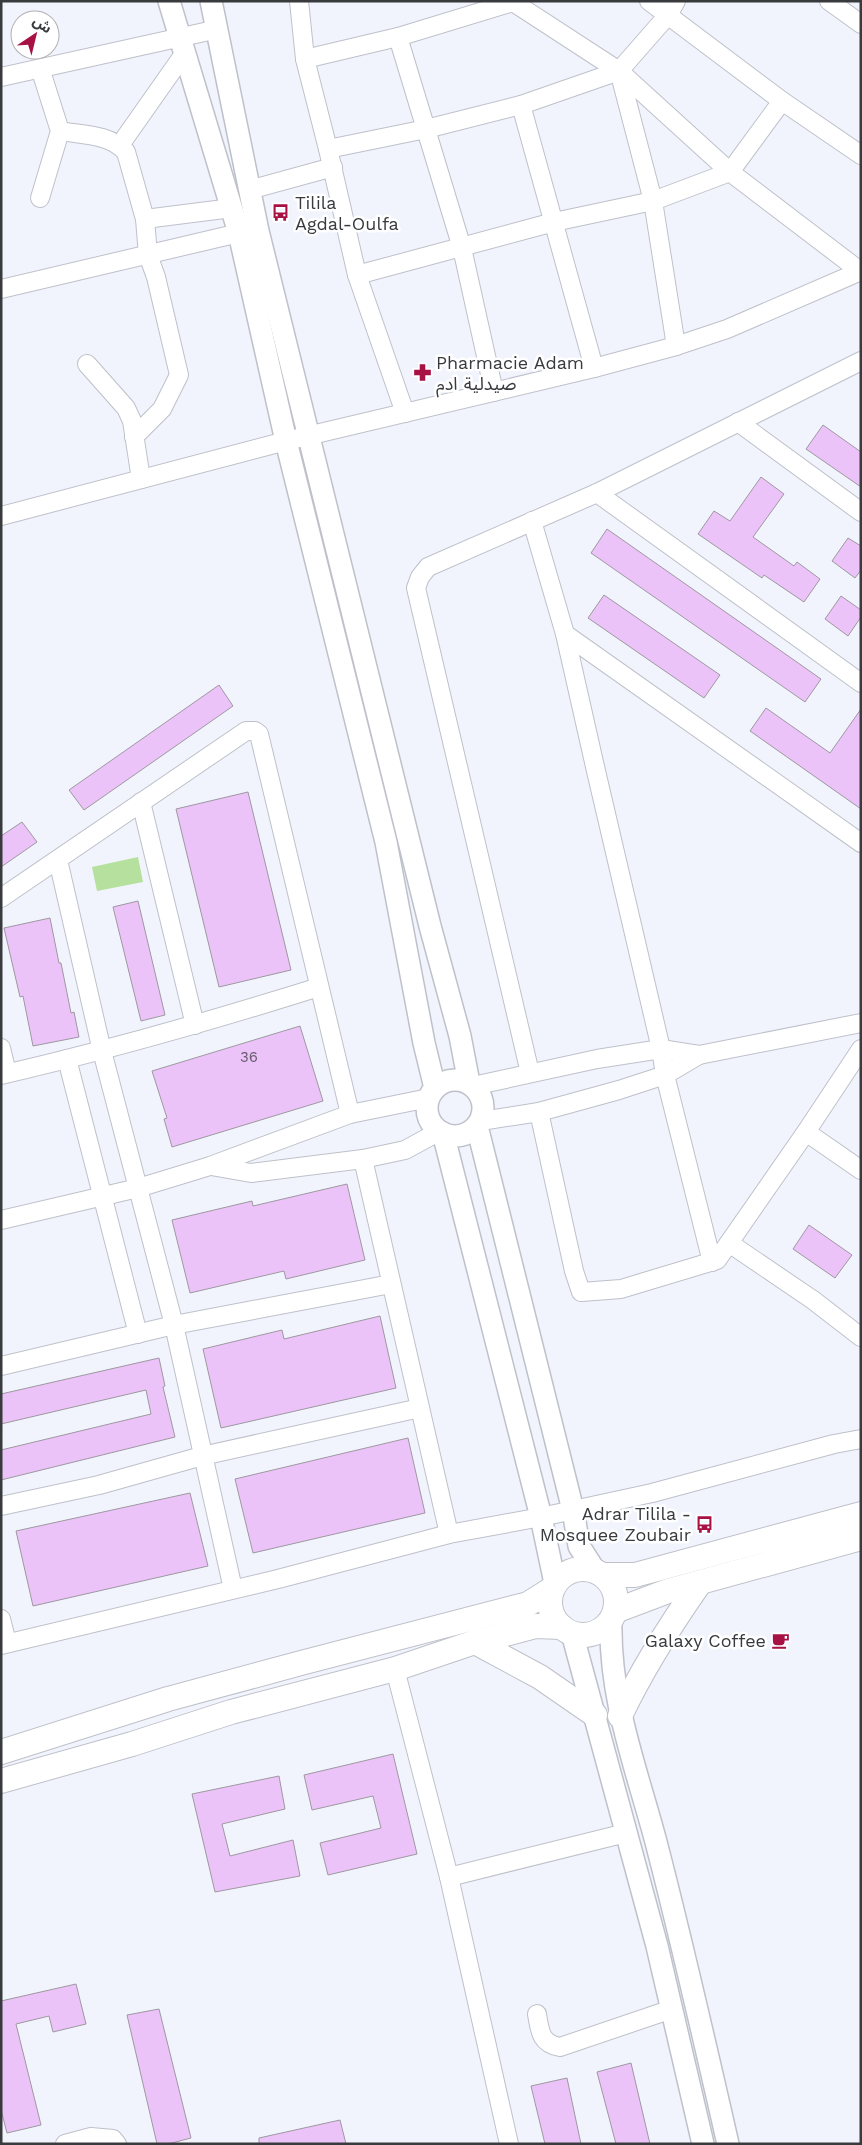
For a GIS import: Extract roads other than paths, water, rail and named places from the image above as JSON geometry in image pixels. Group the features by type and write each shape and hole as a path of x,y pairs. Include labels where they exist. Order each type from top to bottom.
{"main road":[{"path":"1,1752 168,1699 528,1604 554,1586 563,1575 573,1570 584,1568 599,1573 635,1575 861,1514"},
{"path":"613,1615 668,1591 861,1538"},
{"path":"1,1781 132,1744 230,1712 395,1668 475,1642 536,1626 567,1630 583,1635 594,1634 604,1628 613,1615 617,1601 615,1591 610,1582 599,1573"},
{"path":"620,1716 648,1660 699,1584"},
{"path":"554,1586 550,1599 551,1610 567,1630"},
{"path":"475,1642 540,1677 595,1715"}],"street":[{"path":"169,1 239,234 286,441 386,842 432,1093"},
{"path":"210,1166 251,1173 363,1159 405,1150 442,1132 461,1136 468,1134 479,1123 484,1106 478,1092 471,1084 460,1036 427,917 308,437 250,190 212,1"},
{"path":"299,1 305,59 357,275 405,413"},
{"path":"2,514 141,480 286,441 594,368 676,346 727,329 860,271 730,172 619,71 513,1 398,37 305,59"},
{"path":"649,1 672,8 782,100 861,155"},
{"path":"829,1 861,24"},
{"path":"328,149 426,130 521,105 619,71 672,8"},
{"path":"1,76 182,45 218,29"},
{"path":"398,37 462,248 494,392"},
{"path":"120,145 182,45"},
{"path":"40,68 60,131 40,198"},
{"path":"619,71 653,201 676,346"},
{"path":"357,275 554,222 653,201 730,172 782,100"},
{"path":"521,105 594,368"},
{"path":"60,131 110,140 120,145 126,152 145,219 148,255 156,277 179,375 162,409 134,437"},
{"path":"250,190 332,167"},
{"path":"145,219 232,208"},
{"path":"1,289 239,234"},
{"path":"530,1073 416,588 420,577 428,567 597,493 861,361"},
{"path":"86,364 126,408 132,421 141,480"},
{"path":"738,422 861,512"},
{"path":"597,493 861,684"},
{"path":"532,521 565,634 661,1050 665,1075 712,1262"},
{"path":"565,634 861,843"},
{"path":"1,898 246,731 251,730 259,734 350,1114"},
{"path":"140,802 195,1025"},
{"path":"58,860 102,1051 174,1325 233,1589"},
{"path":"1,1048 4,1074 102,1051 319,987"},
{"path":"554,1586 541,1517 442,1132 429,1119 427,1108 432,1093 442,1083 451,1080 460,1080 471,1084 661,1050 699,1055 861,1023"},
{"path":"539,1112 574,1271 581,1292 621,1289 716,1260 806,1132 861,1049"},
{"path":"479,1123 539,1112 665,1075 699,1055"},
{"path":"67,1059 138,1334"},
{"path":"1,1220 138,1188 210,1166 350,1114 432,1093"},
{"path":"479,1123 573,1510 579,1546 599,1573"},
{"path":"806,1132 861,1170"},
{"path":"363,1159 449,1534"},
{"path":"729,1243 806,1295 861,1337"},
{"path":"1,1366 174,1325 391,1284"},
{"path":"1,1506 98,1485 202,1456 420,1408"},
{"path":"1,1619 4,1644 233,1589 449,1534 573,1510 707,1479 834,1444 861,1439"},
{"path":"613,1615 611,1660 620,1716 656,1842 728,2144"},
{"path":"567,1630 595,1715 672,2009 703,2144"},
{"path":"395,1668 449,1877 509,2144"},
{"path":"449,1877 626,1833"},
{"path":"538,2014 540,2034 550,2045 560,2047 672,2009"},
{"path":"65,2144 91,2137 113,2139 117,2144"}],"place":[{"name":"Tilila Agdal-Oulfa","path":"281,213"},
{"name":"Pharmacie Adam صيدلية ادم","path":"422,373"},
{"name":"Adrar Tilila - Mosquee Zoubair","path":"705,1524"},
{"name":"Galaxy Coffee","path":"780,1641"}]}
